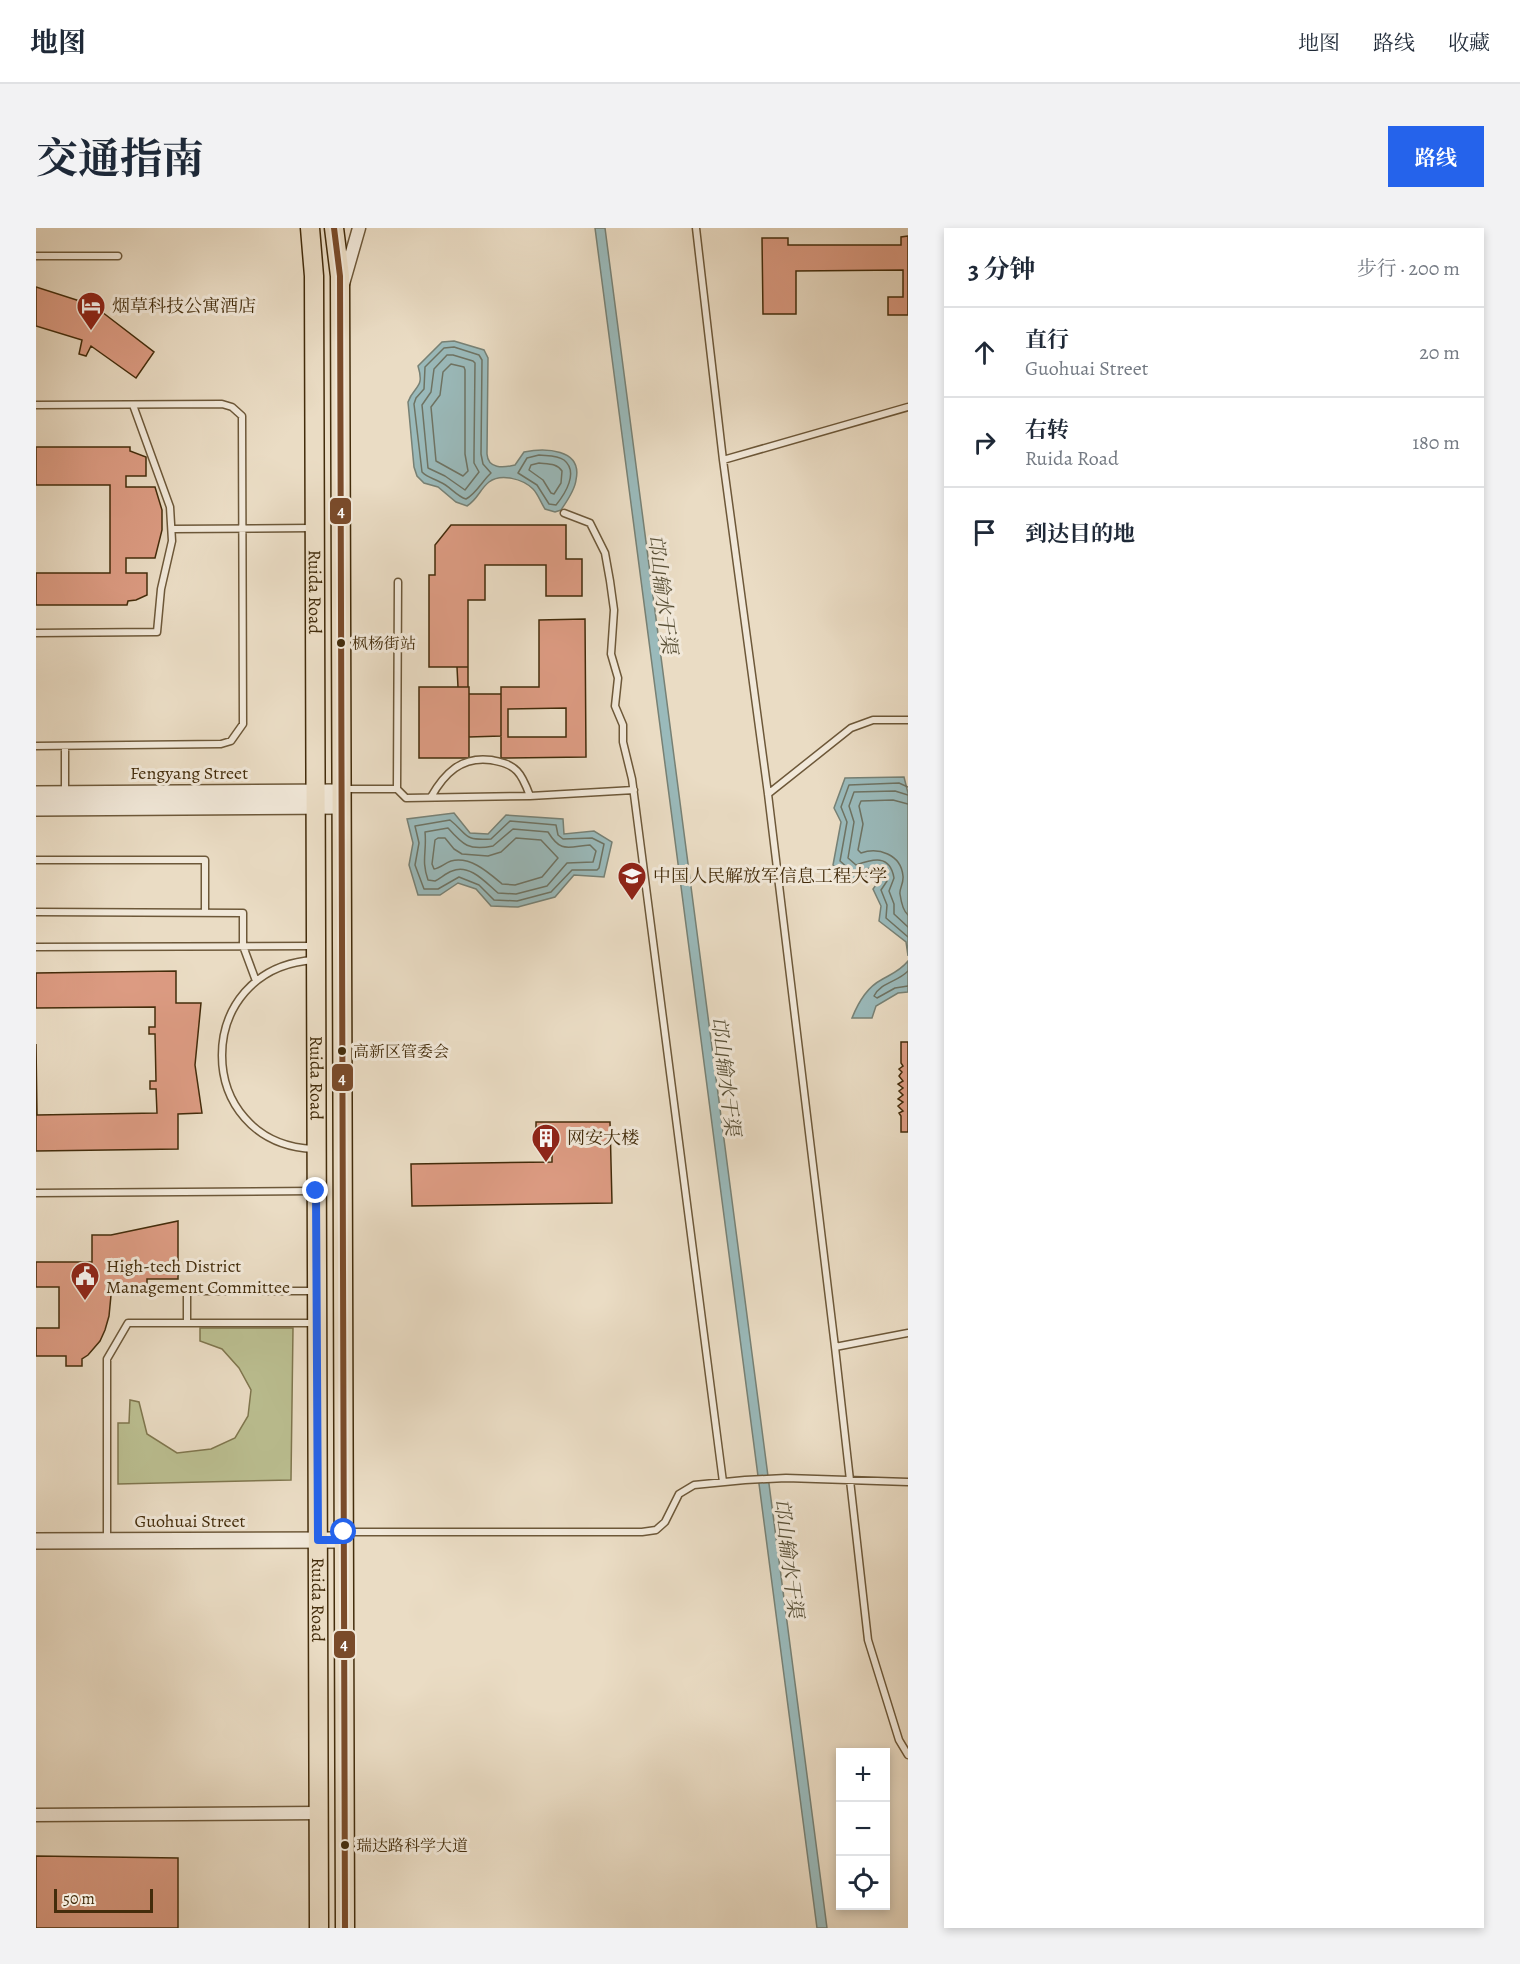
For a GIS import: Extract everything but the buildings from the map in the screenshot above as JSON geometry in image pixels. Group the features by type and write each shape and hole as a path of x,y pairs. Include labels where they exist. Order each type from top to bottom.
{"main road":[{"name":"Ruida Road","path":"310,228 314,276 319,1928"},
{"name":"Ruida Road","path":"334,228 340,276 345,1928"}],"street":[{"path":"340,293 359,228"},
{"name":"Fengyang Street","path":"36,794 315,799"},
{"name":"Fengyang Street","path":"36,808 315,799 342,796"},
{"name":"Guohuai Street","path":"36,1541 318,1540 344,1536"},
{"path":"36,1815 318,1813"}],"lane":[{"path":"696,228 723,460 768,794 868,1640 899,1740 908,1755"},
{"path":"36,256 118,256"},
{"path":"36,405 222,404 232,407 242,416 243,724 231,741 221,744 36,746"},
{"path":"36,633 157,632 160,589 171,548 170,507 133,405"},
{"path":"723,460 908,408"},
{"path":"564,513 590,523 605,553 614,610 611,654 618,678 615,706 623,725 623,742 634,790 723,1482"},
{"path":"172,529 315,528"},
{"path":"398,582 397,789 406,798 530,796 634,790"},
{"path":"768,794 851,728 873,720 908,720"},
{"path":"64,746 65,793"},
{"path":"431,797 448,772 460,764 485,759 510,765 518,772 530,796"},
{"path":"342,796 397,789"},
{"path":"36,860 205,860 205,913"},
{"path":"36,912 243,913 243,946 256,981"},
{"path":"36,947 243,946 316,956"},
{"path":"316,956 288,964 266,974 243,994 232,1009 223,1034 221,1062 228,1089 242,1114 262,1133 289,1145 317,1149"},
{"path":"36,1193 316,1191"},
{"path":"187,1323 187,1291 317,1291"},
{"path":"107,1541 107,1359 128,1323 317,1323"},
{"path":"835,1347 908,1333"},
{"path":"344,1536 642,1532 656,1530 665,1522 679,1494 694,1485 786,1478 908,1482"}],"green space":[{"path":"200,1328 293,1328 291,1480 118,1484 118,1423 129,1423 130,1400 139,1402 147,1434 177,1453 211,1449 235,1438 248,1416 251,1390 239,1368 222,1349 200,1341"}],"water":[{"path":"595,228 605,228 827,1928 817,1928"},
{"path":"454,341 484,350 488,358 487,454 490,462 501,467 515,465 524,452 542,450 568,456 574,462 577,469 575,484 561,510 555,512 545,509 529,485 512,478 494,479 489,482 467,506 456,502 438,487 424,483 417,476 414,467 408,402 419,383 418,366 442,342"},
{"path":"904,777 908,793 908,956 906,942 879,921 881,906 873,889 881,878 875,872 854,881 833,865 841,822 834,808 845,778"},
{"path":"454,813 470,833 488,834 506,815 563,819 564,834 594,831 612,842 604,877 574,875 555,897 518,907 491,906 476,889 458,883 440,895 418,895 409,865 413,843 407,819"},
{"path":"908,961 908,992 898,993 876,1006 872,1018 852,1018 860,1001 871,987 899,970"}],"transit line":[{"name":"4","path":"334,228 340,276 345,1928"}],"place":[{"name":"烟草科技公寓酒店","path":"91,332"},
{"name":"枫杨街站","path":"341,643"},
{"name":"中国人民解放军信息工程大学","path":"632,902"},
{"name":"高新区管委会","path":"342,1051"},
{"name":"网安大楼","path":"546,1164"},
{"name":"High-tech District Management Committee","path":"85,1302"},
{"name":"瑞达路科学大道","path":"345,1845"}],"route":[{"path":"316,1191 318,1540 344,1540 344,1532"}],"water label":[{"name":"邙山输水干渠","path":"663,594"},
{"name":"邙山输水干渠","path":"726,1076"},
{"name":"邙山输水干渠","path":"789,1558"}]}
